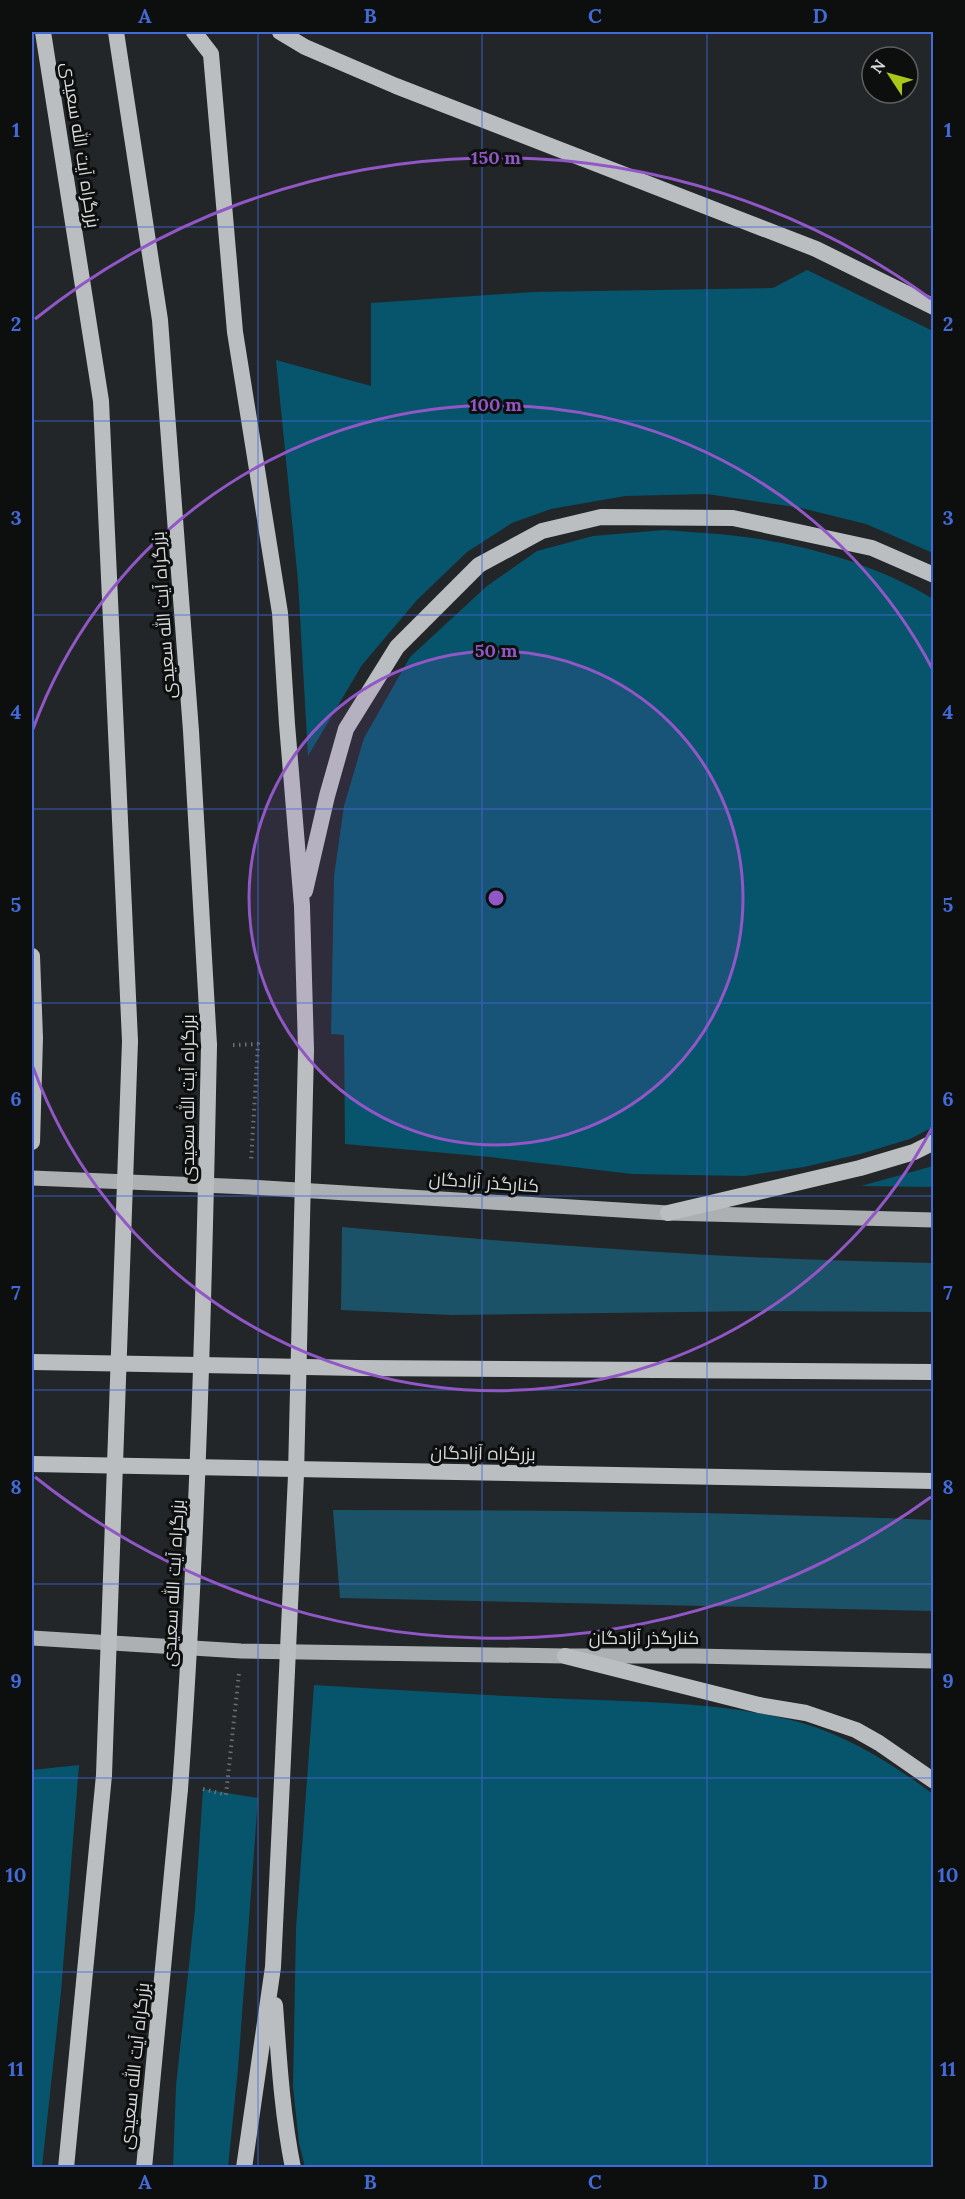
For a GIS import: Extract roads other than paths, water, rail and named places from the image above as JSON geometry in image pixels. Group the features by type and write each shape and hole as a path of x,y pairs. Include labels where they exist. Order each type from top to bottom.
{"highway":[{"name":"بزرگراه آیت الله سعیدی","path":"44,32 101,401 130,1041 104,1775 66,2168"},
{"name":"بزرگراه آیت الله سعیدی","path":"116,32 160,320 191,731 209,1045 198,1485 191,1640 180,1789 144,2168"},
{"path":"194,32 211,54 235,332 280,613 302,906 306,1050 296,1475 273,1967 244,2168"},
{"path":"280,32 305,47 396,86 816,249 933,307"},
{"path":"302,906 327,795 346,729 397,647 479,565 542,531 601,517 733,518 872,548 933,575"},
{"path":"32,956 35,1038 32,1142"},
{"path":"668,1213 860,1168 914,1152 933,1142"},
{"path":"32,1362 358,1368 933,1372"},
{"name":"بزرگراه آزادگان","path":"32,1464 933,1481"},
{"path":"565,1656 759,1705 806,1713 856,1730 933,1781"},
{"path":"273,1967 280,2089 293,2168"}],"main road":[{"name":"کنارگذر آزادگان","path":"32,1178 249,1187 668,1213 933,1220"},
{"name":"کنارگذر آزادگان","path":"32,1638 241,1651 933,1661"}]}
